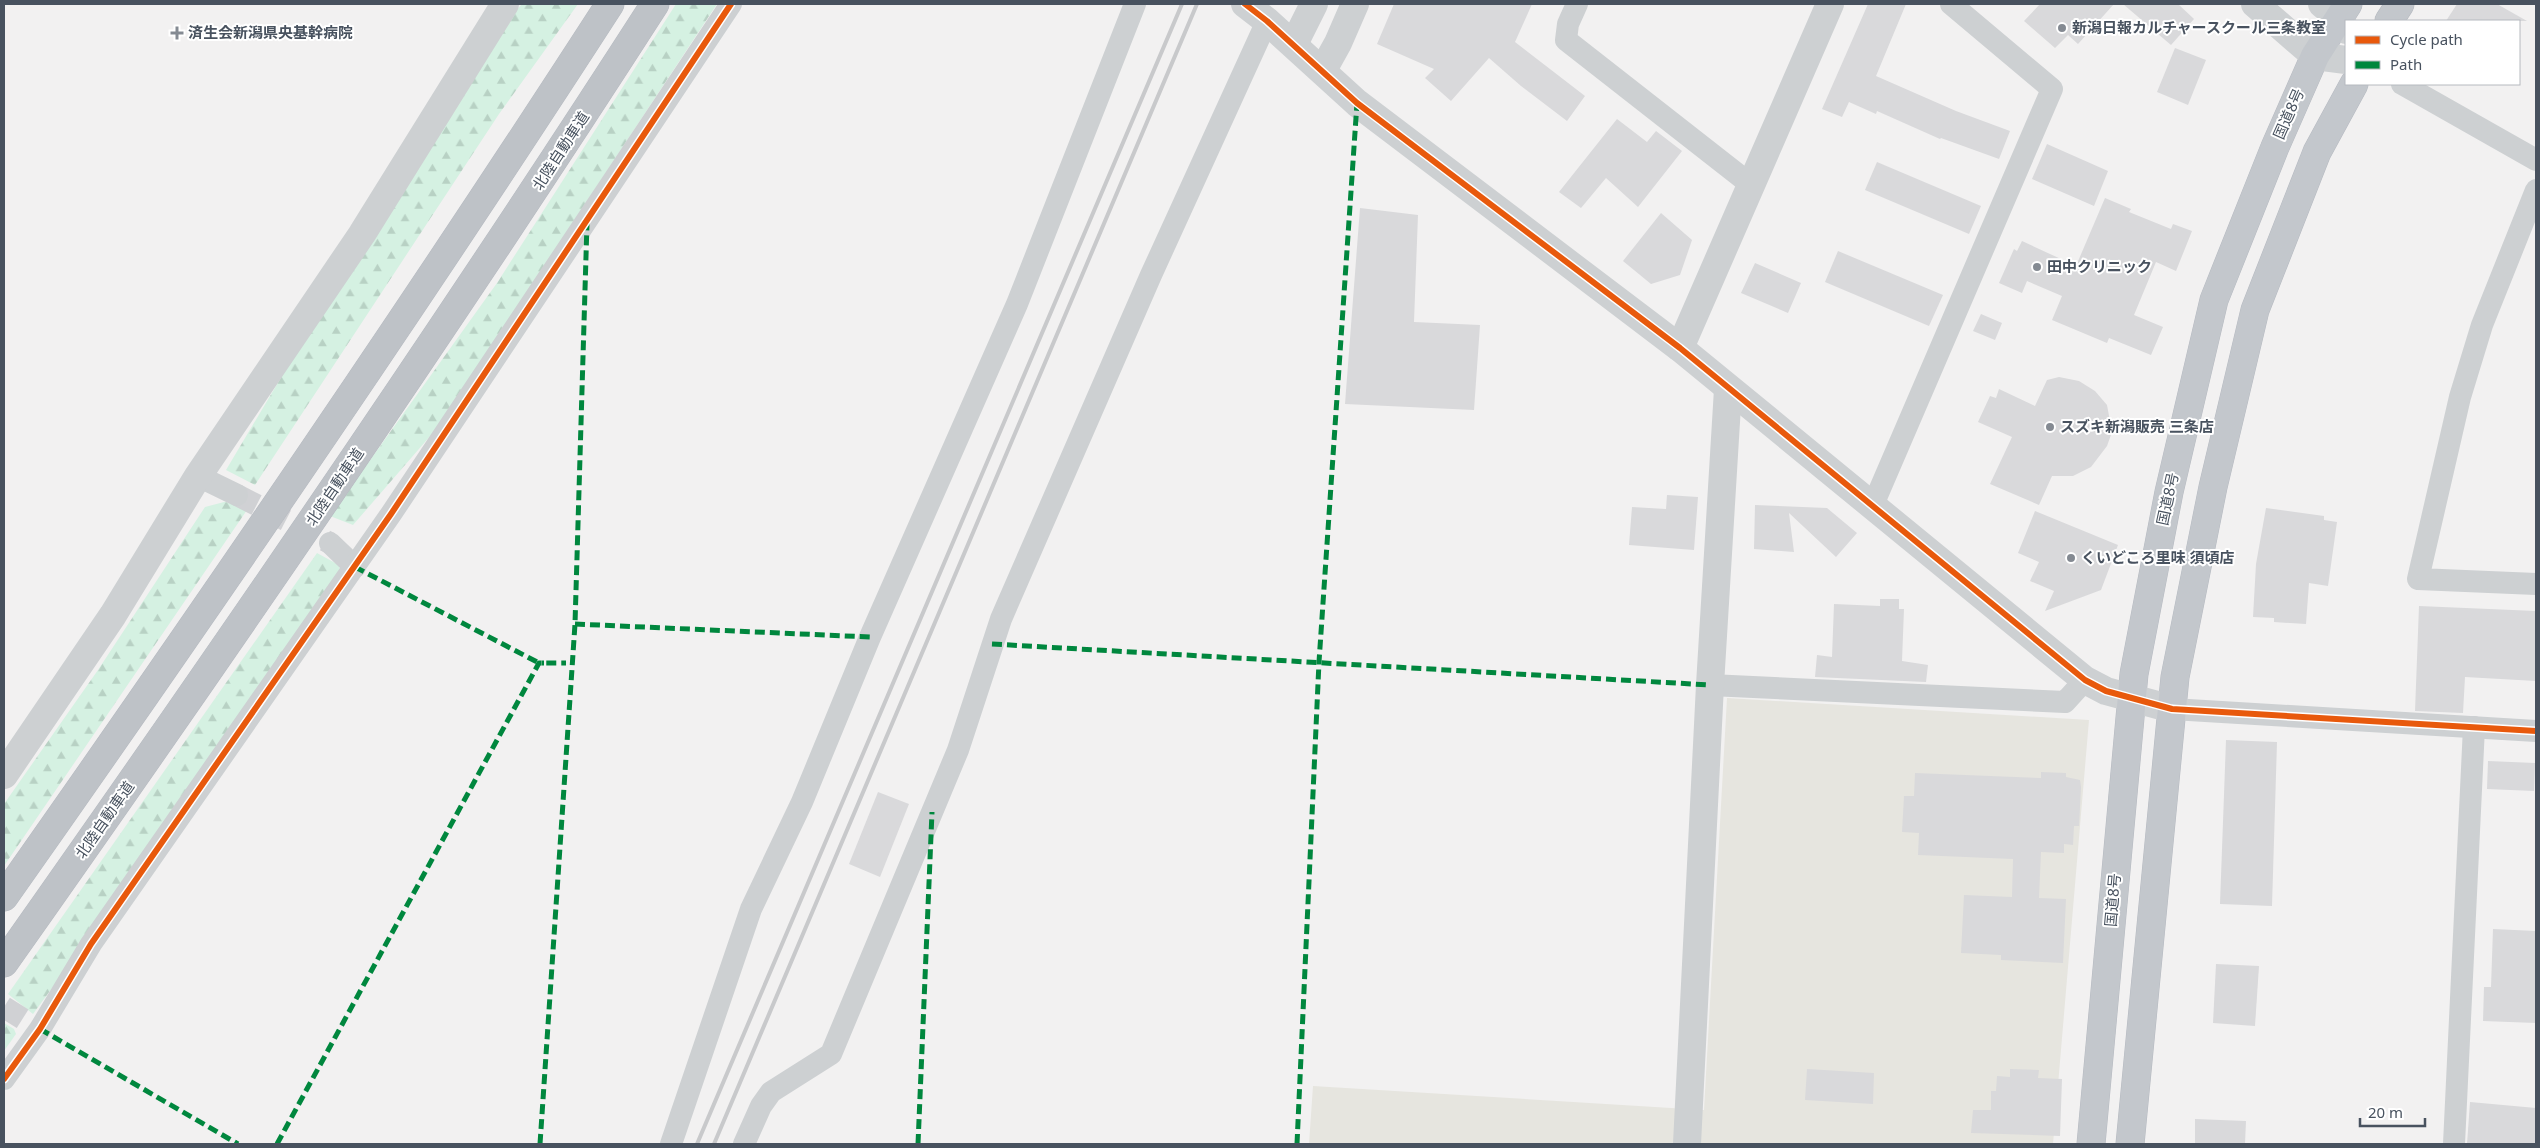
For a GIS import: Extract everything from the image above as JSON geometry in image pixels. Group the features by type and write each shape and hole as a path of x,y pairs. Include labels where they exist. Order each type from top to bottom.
{"highway":[{"path":"4,897 190,633 495,182 610,4"},
{"name":"北陸自動車道","path":"4,963 219,658 527,202 655,4"},
{"path":"2390,20 2400,4"},
{"name":"国道8号","path":"2091,1144 2131,698 2168,492 2214,300 2275,147 2315,56 2339,14"},
{"path":"2130,1144 2175,677 2213,487 2255,310 2317,152 2353,85"}],"street":[{"path":"4,775 113,615 198,476 362,234 505,4"},
{"path":"4,1079 35,1027 91,944 355,567 731,4"},
{"path":"671,1144 751,909 802,802 870,637 1017,304 1135,4"},
{"path":"1245,4 1294,44 1356,103 1680,348 2085,680 2106,690 2172,709 2536,731"},
{"path":"1294,44 1314,4"},
{"path":"1322,70 1338,43 1355,4"},
{"path":"1577,4 1568,24 1566,40 1750,184"},
{"path":"1680,348 1830,4"},
{"path":"1873,505 2052,89 1951,4"},
{"path":"2255,4 2315,56 2345,60"},
{"path":"744,1144 761,1106 771,1092 831,1054 958,750 1001,619 1150,275 1267,21"},
{"path":"2404,85 2536,160"},
{"path":"2536,190 2482,325 2460,397 2418,579 2536,584"},
{"path":"1687,1144 1710,685 1728,389"},
{"path":"198,476 237,495"},
{"path":"330,543 355,567"},
{"path":"1710,685 2065,702 2085,680"},
{"path":"2454,1144 2474,727"}],"shaded area":[{"path":"1727,698 2089,720 2053,1144 1309,1144 1313,1086 1704,1110"}],"green space":[{"path":"522,4 578,4 499,114 255,485 226,470 295,354 495,35"},
{"path":"676,4 717,4 438,427 353,525 330,516 497,283"},
{"path":"224,502 237,503 247,510 4,866 4,804 98,670 205,507"},
{"path":"317,553 339,565 342,579 111,908 33,1014 8,994"},
{"path":"4,1023 14,1029 16,1034 4,1051"}],"building":[{"path":"1394,4 1532,4 1515,42 1585,96 1567,121 1521,86 1489,58 1451,101 1425,78 1434,69 1377,44"},
{"path":"1868,4 1906,4 1876,76 1956,111 2010,131 1999,159 1940,139 1877,111 1876,114 1849,102 1842,117 1822,109"},
{"name":"新潟日報カルチャースクール三条教室","path":"2040,4 2114,4 2078,44 2068,35 2055,48 2024,21"},
{"path":"2123,4 2178,4 2194,19 2171,45"},
{"path":"2457,4 2497,4 2527,21 2520,20 2447,20"},
{"path":"2175,48 2206,60 2188,105 2157,92"},
{"path":"1617,119 1647,142 1656,131 1682,151 1638,207 1606,178 1581,208 1559,192"},
{"path":"2047,144 2108,171 2094,206 2032,179"},
{"path":"1877,162 1981,206 1969,234 1865,190"},
{"path":"2105,198 2131,209 2129,212 2171,229 2173,224 2192,231 2176,271 2156,262 2134,315 2163,327 2151,355 2109,338 2107,343 2052,320 2062,296 2027,281 2022,293 1999,283 2014,249 2017,251 2022,241 2076,266"},
{"path":"1360,208 1418,215 1414,322 1480,325 1474,410 1345,404"},
{"path":"1661,213 1692,240 1680,275 1651,284 1623,261"},
{"path":"1838,251 1943,295 1929,326 1825,282"},
{"path":"1755,263 1801,283 1788,313 1741,293"},
{"path":"1981,314 2002,323 1995,340 1973,331"},
{"name":"スズキ新潟販売 三条店","path":"2059,377 2079,381 2095,391 2107,405 2112,432 2107,446 2091,467 2073,476 2052,476 2039,505 1990,484 2012,437 1978,422 1990,396 1996,398 1999,389 2035,406 2047,380"},
{"path":"1667,495 1698,497 1694,550 1629,545 1632,507 1666,509"},
{"path":"1755,505 1827,508 1857,533 1836,557 1789,513 1794,552 1754,549"},
{"path":"2266,508 2324,516 2324,520 2337,522 2328,586 2309,583 2306,624 2274,622 2274,618 2253,617 2256,564"},
{"name":"くいどころ里味 須頃店","path":"2035,511 2118,545 2101,590 2045,611 2054,591 2030,581 2039,562 2018,553"},
{"path":"1880,599 1899,599 1899,609 1904,609 1902,661 1928,665 1926,682 1815,677 1817,655 1832,657 1834,604 1880,606"},
{"path":"2419,606 2536,611 2536,681 2465,677 2463,713 2415,711"},
{"path":"2226,740 2277,742 2272,906 2220,904"},
{"path":"2488,761 2535,763 2534,791 2487,789"},
{"path":"2041,772 2066,773 2066,777 2080,780 2081,787 2079,826 2074,826 2073,845 2064,844 2064,853 2041,852 2039,898 2066,899 2063,963 2001,960 2001,955 1961,953 1964,895 2012,897 2013,859 1918,855 1919,833 1902,832 1904,796 1914,796 1915,773 2041,778"},
{"path":"878,792 909,804 880,877 849,864"},
{"path":"2493,929 2536,931 2536,1023 2483,1021 2484,987 2491,987"},
{"path":"2216,964 2259,966 2255,1026 2213,1023"},
{"path":"1807,1069 1874,1073 1873,1104 1805,1100"},
{"path":"2010,1069 2039,1070 2038,1078 2062,1079 2060,1136 1971,1133 1973,1110 1991,1110 1991,1091 1996,1091 1997,1076 2010,1077"},
{"path":"2470,1102 2536,1108 2536,1144 2467,1144"},
{"path":"2195,1119 2246,1121 2245,1144 2195,1144"}],"tunnel":[{"path":"237,495 330,543"},
{"path":"4,1007 31,1024"}],"railway":[{"path":"697,1144 1182,4"},
{"path":"714,1144 1197,4"}],"marked path":[{"path":"1297,1144 1319,662 1357,103"},
{"path":"540,1144 575,624 587,223"},
{"path":"355,567 539,663 544,663"},
{"path":"575,624 870,637"},
{"path":"992,644 1710,685"},
{"path":"277,1144 539,663 566,663"},
{"path":"918,1144 932,812"},
{"path":"40,1029 238,1144"}],"cycle path":[{"path":"4,1079 40,1029 91,944 391,514 731,4"},
{"path":"1245,4 1267,21 1357,103 1680,348 2085,680 2106,691 2172,709 2536,731"}],"place":[{"name":"新潟日報カルチャースクール三条教室","path":"2062,28"},
{"name":"済生会新潟県央基幹病院","path":"177,33"},
{"name":"田中クリニック","path":"2037,267"},
{"name":"スズキ新潟販売 三条店","path":"2050,427"},
{"name":"くいどころ里味 須頃店","path":"2071,558"}]}
